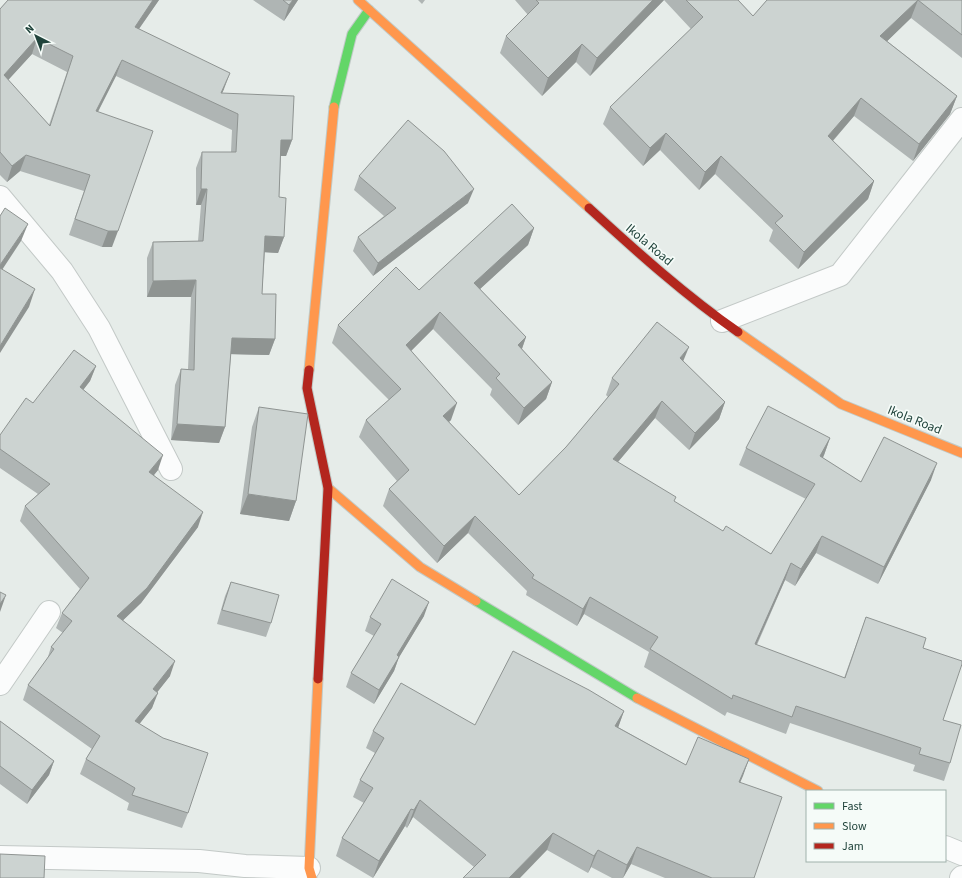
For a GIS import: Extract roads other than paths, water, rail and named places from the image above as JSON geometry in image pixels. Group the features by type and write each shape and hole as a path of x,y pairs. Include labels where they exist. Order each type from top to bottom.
{"street":[{"name":"Ikola Road","path":"358,0 603,221 722,321 841,404 962,453"},
{"path":"0,857 199,861 311,873 328,488 307,388 334,105 352,34 369,10"},
{"path":"722,321 840,275 962,119"},
{"path":"0,197 62,271 99,328 171,469"},
{"path":"328,488 420,567 625,692 816,790"},
{"path":"0,684 49,612"},
{"path":"946,846 962,854"}]}
